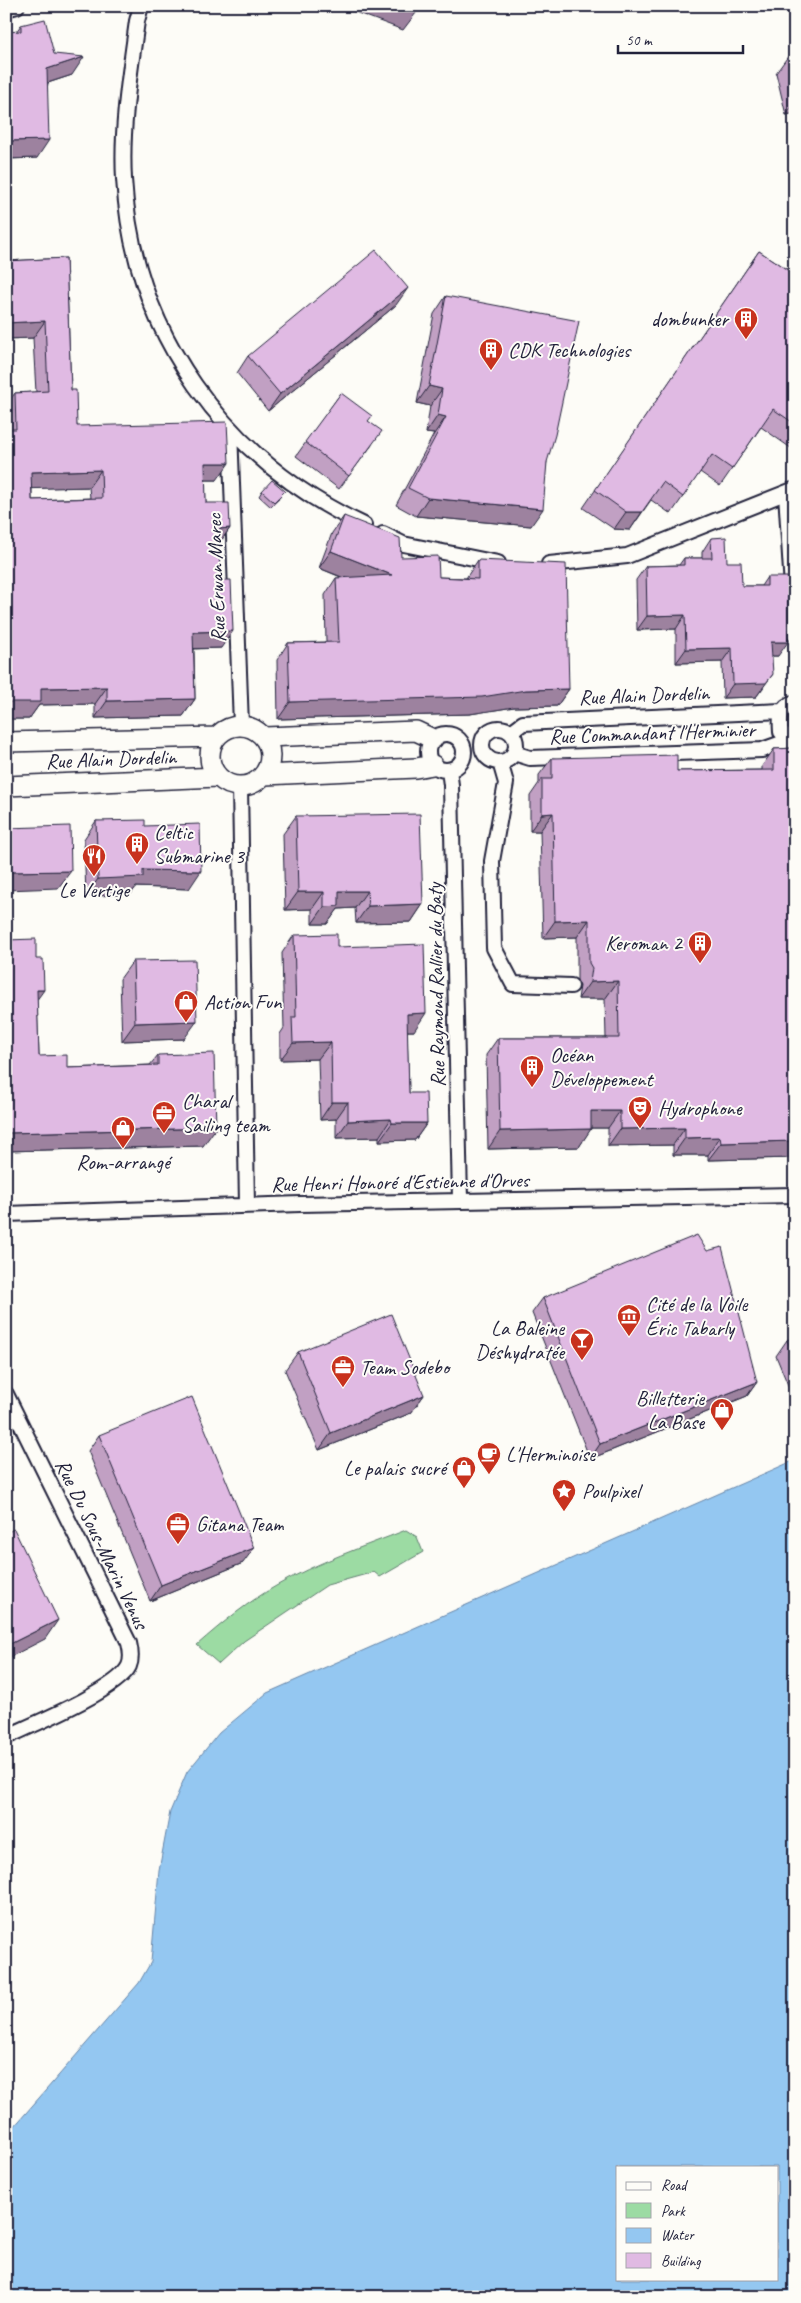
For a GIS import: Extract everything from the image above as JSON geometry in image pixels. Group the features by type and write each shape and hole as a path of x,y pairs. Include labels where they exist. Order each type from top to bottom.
{"street":[{"path":"6,9 17,6"},
{"path":"140,6 124,132 124,179 130,230 146,294 173,352 230,430 285,479 330,510 403,544 490,563 508,563"},
{"name":"Rue Erwan Marec","path":"230,430 241,725"},
{"path":"534,564 561,565 627,556 790,491 795,635"},
{"path":"792,741 781,732 781,711 786,706 795,702"},
{"name":"Rue Alain Dordelin","path":"511,732 523,723 781,711"},
{"path":"241,725 250,726 265,736 416,731 433,739"},
{"name":"Rue Alain Dordelin","path":"6,742 216,737 223,730 241,725"},
{"path":"265,775 441,768 462,763 494,760 506,761 514,753 516,742 511,732 501,728 495,728 486,734 458,738 443,734 433,739 428,755 441,768"},
{"path":"486,734 482,744 485,754 494,760 506,783 492,861 494,948 513,984 571,986"},
{"path":"247,1205 240,786 258,781 265,775 271,756 265,736"},
{"path":"216,737 212,744 210,762 218,777"},
{"path":"458,738 464,747 462,763"},
{"name":"Rue Commandant l'Herminier","path":"514,753 530,758 762,750 792,741"},
{"name":"Rue Raymond Rallier du Baty","path":"441,768 452,785 460,1200"},
{"name":"Rue Alain Dordelin","path":"6,786 218,777 232,785 240,786"},
{"name":"Rue Henri Honoré d'Estienne d'Orves","path":"6,1214 247,1205 795,1195"},
{"name":"Rue Du Sous-Marin Venus","path":"6,1394 129,1643 131,1653 129,1666 119,1679 102,1691 6,1737"}],"green space":[{"path":"406,1530 417,1537 423,1552 380,1577 374,1572 327,1585 244,1641 219,1664 197,1645 245,1606 292,1577 340,1555"}],"water":[{"path":"795,1460 795,2297 6,2297 6,2136 139,1983 151,1962 159,1870 170,1812 187,1772 219,1733 267,1693"}],"building":[{"path":"398,6 418,6 416,13"},
{"path":"45,19 54,54 84,57 47,69 49,140 6,141 6,32 21,31 21,25"},
{"path":"795,54 795,81 789,55"},
{"path":"376,250 408,288 280,394 248,356"},
{"path":"759,251 795,275 795,424 773,409 732,469 712,455 683,497 663,482 642,512 626,512 595,490"},
{"path":"66,258 71,390 76,390 77,426 227,422 229,463 205,463 206,503 229,503 230,528 219,529 220,580 231,580 233,631 193,632 195,699 107,701 107,687 41,688 41,702 6,702 6,429 16,429 15,393 48,391 45,321 6,323 6,261","holes":["101,470 102,498 32,500 31,472"]},
{"path":"446,296 579,321 555,435 547,462 543,509 428,498 408,488 446,417 438,415 442,389 429,386"},
{"path":"341,393 372,416 368,421 382,431 349,476 305,442"},
{"path":"272,480 285,491 274,502 262,491"},
{"path":"344,516 400,538 401,557 438,556 439,577 478,579 478,560 566,564 569,689 526,690 482,697 290,702 288,643 339,642 336,578 392,575 331,551"},
{"path":"726,537 727,562 741,562 742,586 767,586 767,577 788,577 788,642 771,642 773,674 766,683 733,684 732,648 686,649 685,615 647,616 646,566 684,565 684,558 712,558 711,538"},
{"name":"Keroman 2","path":"795,748 795,1141 721,1143 720,1137 685,1138 685,1128 620,1129 620,1111 591,1111 591,1129 500,1131 498,1038 619,1038 618,981 590,982 592,968 589,963 589,920 555,921 553,813 542,814 542,779 552,779 552,758 677,755 677,771 774,770 774,749"},
{"path":"420,814 423,904 368,906 367,891 339,891 339,906 324,907 324,892 298,892 296,816"},
{"path":"145,820 145,826 200,824 201,871 143,870 143,877 98,879 96,821"},
{"path":"70,826 71,871 6,872 6,828"},
{"path":"337,934 337,947 424,944 426,1013 407,1014 409,1093 426,1093 427,1123 392,1123 391,1119 348,1121 348,1102 332,1102 331,1042 293,1043 292,1017 296,1017 294,935"},
{"path":"36,939 36,959 43,959 44,990 37,990 39,1056 67,1055 67,1068 158,1065 158,1055 214,1053 216,1128 6,1133 6,940"},
{"path":"195,960 197,1021 135,1023 133,961"},
{"name":"Cité de la Voile Éric Tabarly","path":"697,1235 707,1251 722,1247 757,1382 600,1444 543,1298"},
{"path":"391,1314 424,1395 331,1433 298,1352"},
{"path":"795,1337 795,1358 787,1340"},
{"path":"192,1397 254,1548 161,1585 99,1435"},
{"path":"14,1529 58,1620 6,1646 6,1533"}],"place":[{"name":"dombunker","path":"746,340"},
{"name":"CDK Technologies","path":"491,371"},
{"name":"Celtic Submarine 3","path":"137,865"},
{"name":"Le Vertige","path":"94,877"},
{"name":"Keroman 2","path":"700,964"},
{"name":"Action Fun","path":"186,1023"},
{"name":"Océan Développement","path":"532,1088"},
{"name":"Hydrophone","path":"640,1129"},
{"name":"Charal Sailing team","path":"164,1134"},
{"name":"Rom-arrangé","path":"123,1149"},
{"name":"Cité de la Voile Éric Tabarly","path":"629,1337"},
{"name":"La Baleine Déshydratée","path":"582,1361"},
{"name":"Team Sodebo","path":"343,1388"},
{"name":"Billetterie La Base","path":"722,1431"},
{"name":"L'Herminoise","path":"489,1475"},
{"name":"Le palais sucré","path":"464,1489"},
{"name":"Poulpixel","path":"564,1512"},
{"name":"Gitana Team","path":"178,1545"}]}
